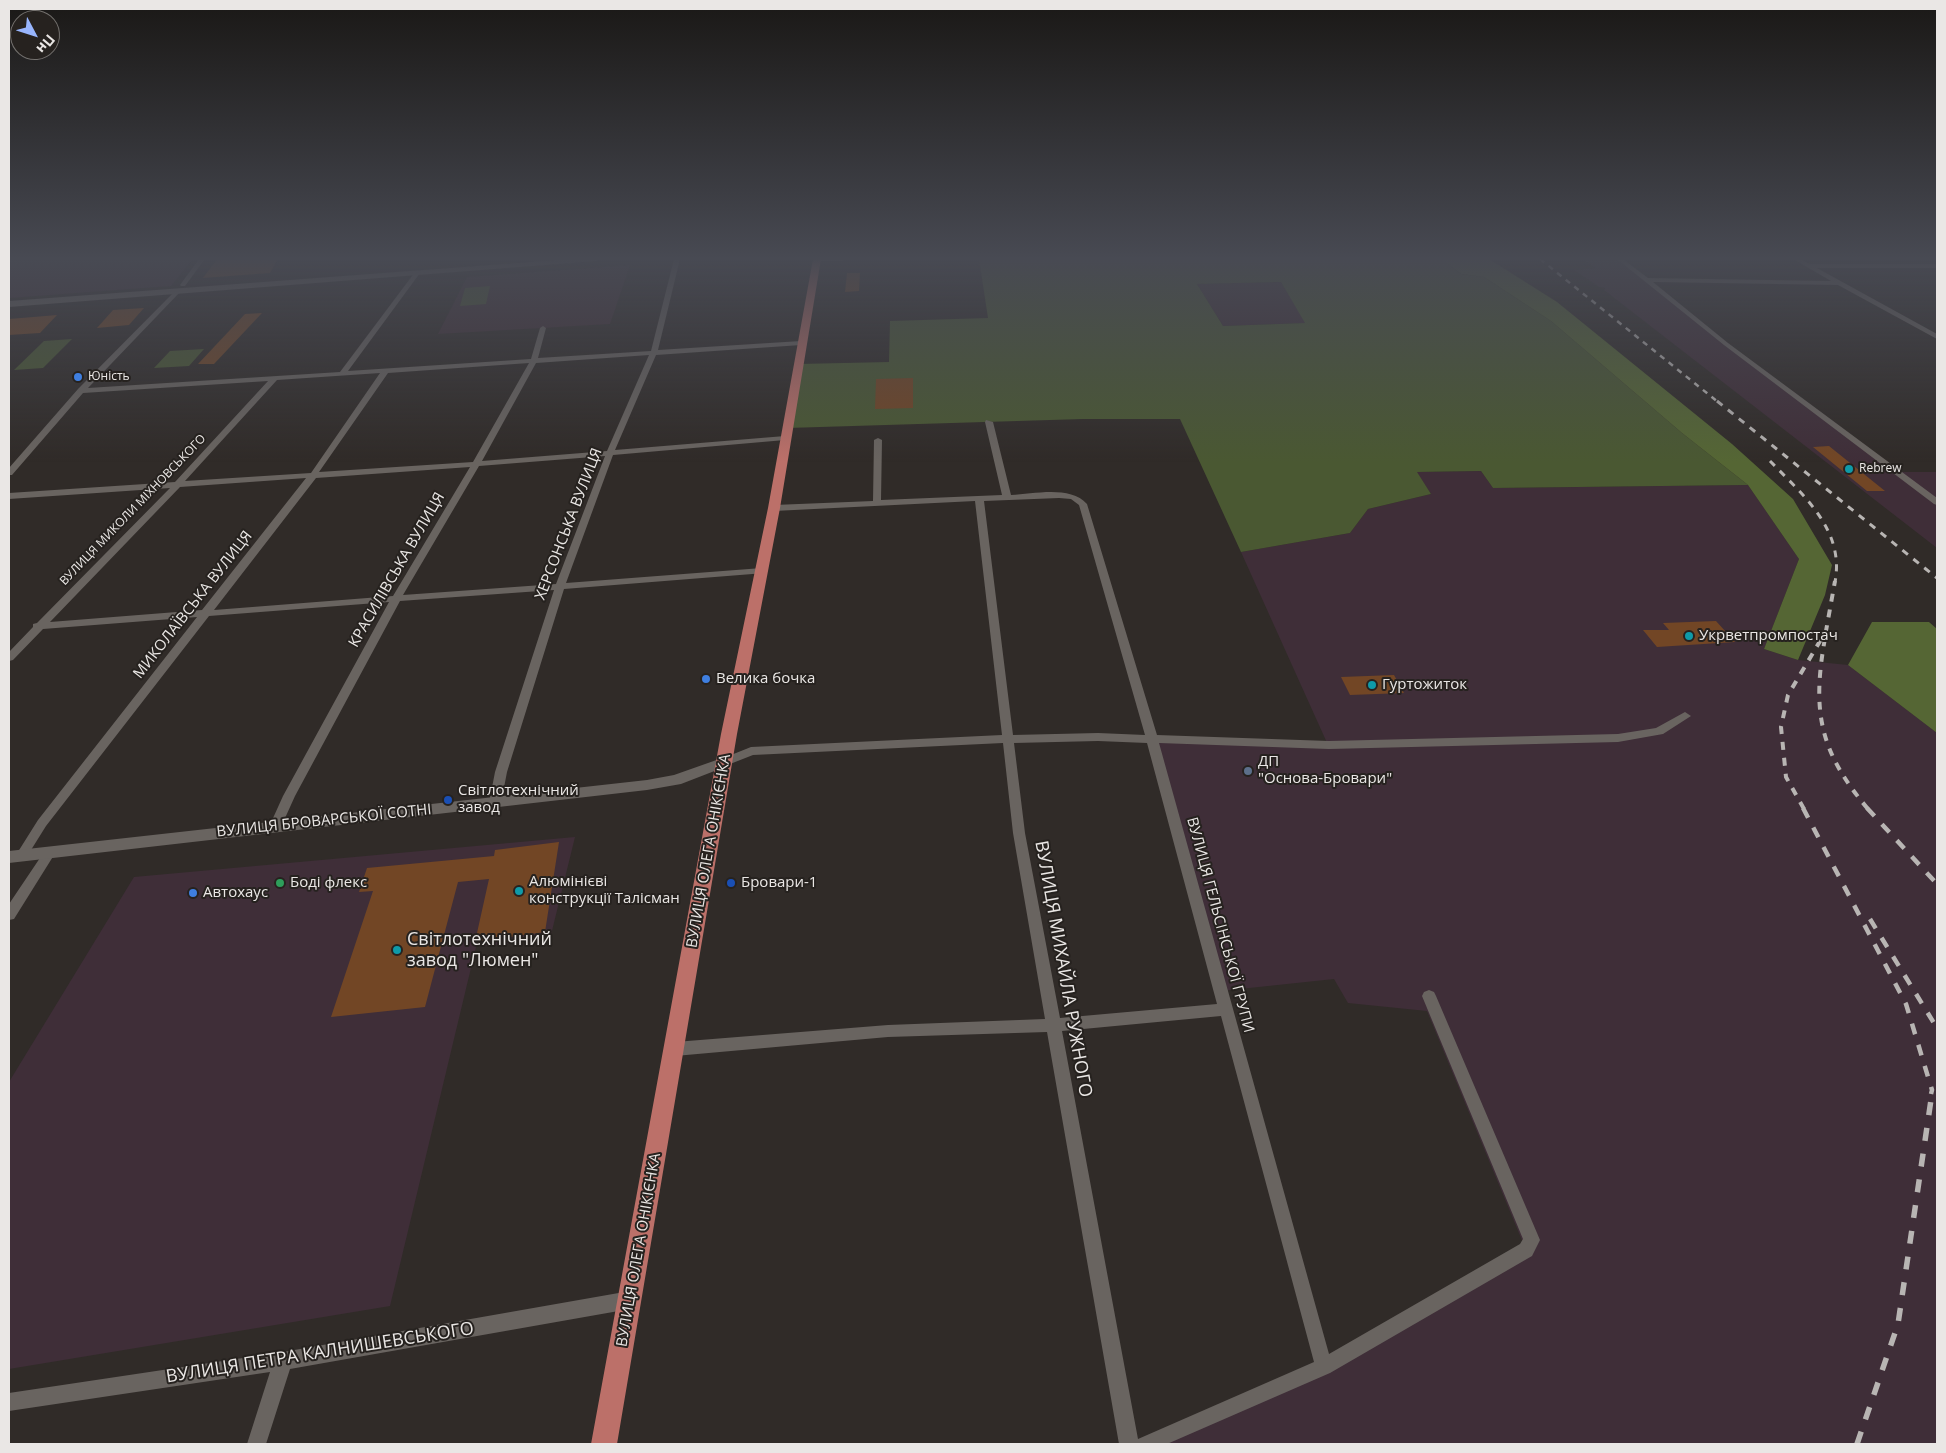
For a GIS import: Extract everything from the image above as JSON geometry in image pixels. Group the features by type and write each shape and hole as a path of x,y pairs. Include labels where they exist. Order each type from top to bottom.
{"main road":[{"name":"ВУЛИЦЯ ОЛЕГА ОНІКІЄНКА","path":"604,1444 725,762 774,508 804,327"}],"street":[{"path":"9,473 81,391 143,327"},
{"path":"343,373 377,327"},
{"name":"ХЕРСОНСЬКА ВУЛИЦЯ","path":"495,803 501,772 560,585 610,453 654,352 660,327"},
{"path":"1705,327 1937,502"},
{"path":"1917,327 1937,337"},
{"name":"КРАСИЛІВСЬКА ВУЛИЦЯ","path":"275,827 289,796 396,599 476,464 534,360 543,328"},
{"path":"1923,330 1937,329"},
{"path":"81,391 801,343"},
{"name":"МИКОЛАЇВСЬКА ВУЛИЦЯ","path":"15,856 314,474 386,370"},
{"name":"ВУЛИЦЯ МИКОЛИ МІХНОВСЬКОГО","path":"9,658 37,626 178,484 275,378"},
{"path":"774,508 1007,497 989,422"},
{"path":"9,496 476,464 785,438"},
{"path":"876,502 878,440"},
{"name":"ВУЛИЦЯ ГЕЛЬСІНСЬКОЇ ГРУПИ","path":"1007,497 1058,495 1074,497 1083,504 1152,740 1324,1367"},
{"name":"ВУЛИЦЯ МИХАЙЛА РУЖНОГО","path":"980,498 1009,738 1018,833 1055,1025 1129,1444"},
{"path":"37,626 762,571"},
{"path":"725,762 750,751 1009,738 1329,745 1618,738 1659,731 1684,716"},
{"name":"ВУЛИЦЯ БРОВАРСЬКОЇ СОТНІ","path":"15,856 647,785 676,780 725,762"},
{"path":"9,915 50,852"},
{"path":"1145,1444 1324,1367 1526,1250 1532,1240 1429,996"},
{"path":"675,1049 888,1031 1055,1025 1226,1009"},
{"name":"ВУЛИЦЯ ПЕТРА КАЛНИШЕВСЬКОГО","path":"9,1402 283,1361 630,1300"},
{"path":"257,1444 283,1361"}],"shaded area":[{"path":"442,327 562,327 438,334"},
{"path":"1652,327 1705,327 1898,472 1937,472 1937,548"},
{"path":"1481,471 1493,488 1748,485 1799,559 1764,649 1798,660 1848,665 1937,733 1937,1444 1145,1444 1324,1367 1526,1250 1427,1011 1348,1003 1334,979 1221,991 1152,739 1328,745 1241,552 1350,533 1368,509 1431,494 1416,472"},
{"path":"575,837 550,939 476,947 390,1306 9,1369 9,1082 134,877"}],"green space":[{"path":"890,327 1558,327 1682,433 1748,485 1493,488 1481,471 1417,472 1431,494 1368,509 1350,533 1241,552 1180,419 1083,419 787,428 798,364 889,362"},
{"path":"1558,327 1588,327 1732,444 1793,499 1832,565 1825,595 1798,660 1764,649 1799,559 1748,485 1682,433"},
{"path":"72,339 43,368 14,370 44,341"},
{"path":"204,349 189,366 154,368 170,351"},
{"path":"1872,622 1929,622 1937,629 1937,733 1848,665"}],"building":[{"path":"9,327 46,327 40,333 9,335"},
{"path":"233,327 249,327 214,364 198,364"},
{"path":"913,378 913,408 875,409 876,379"},
{"name":"Rebrew","path":"1829,446 1885,491 1867,491 1813,447"},
{"name":"Укрветпромпостач","path":"1716,621 1735,642 1657,647 1643,630 1669,630 1663,623"},
{"name":"Гуртожиток","path":"1394,675 1404,693 1350,695 1341,677"},
{"name":"Світлотехнічний завод \"Люмен\"","path":"559,842 545,932 475,942 489,879 458,882 425,1007 331,1017 373,891 359,892 367,868 494,856 495,850"}],"railway":[{"path":"1624,327 1718,402"},
{"path":"1717,401 1937,578"},
{"path":"1770,461 1808,501 1828,530 1834,546 1836,563 1835,582"},
{"path":"1804,809 1786,777 1781,727 1788,695 1826,631 1835,581"},
{"path":"1825,638 1819,687 1823,729 1829,749 1839,768 1868,809"},
{"path":"1803,808 1906,1004 1932,1090 1931,1094"},
{"path":"1867,808 1937,884"},
{"path":"1870,919 1937,1028"},
{"path":"1857,1444 1898,1324 1932,1093"}],"place":[{"name":"Юність","path":"78,377"},
{"name":"Rebrew","path":"1849,469"},
{"name":"Укрветпромпостач","path":"1689,636"},
{"name":"Велика бочка","path":"706,679"},
{"name":"Гуртожиток","path":"1372,685"},
{"name":"ДП \"Основа-Бровари\"","path":"1248,771"},
{"name":"Світлотехнічний завод","path":"448,800"},
{"name":"Боді флекс","path":"280,883"},
{"name":"Бровари-1","path":"731,883"},
{"name":"Алюмінієві конструкції Талісман","path":"519,891"},
{"name":"Автохаус","path":"193,893"},
{"name":"Світлотехнічний завод \"Люмен\"","path":"397,950"}]}
